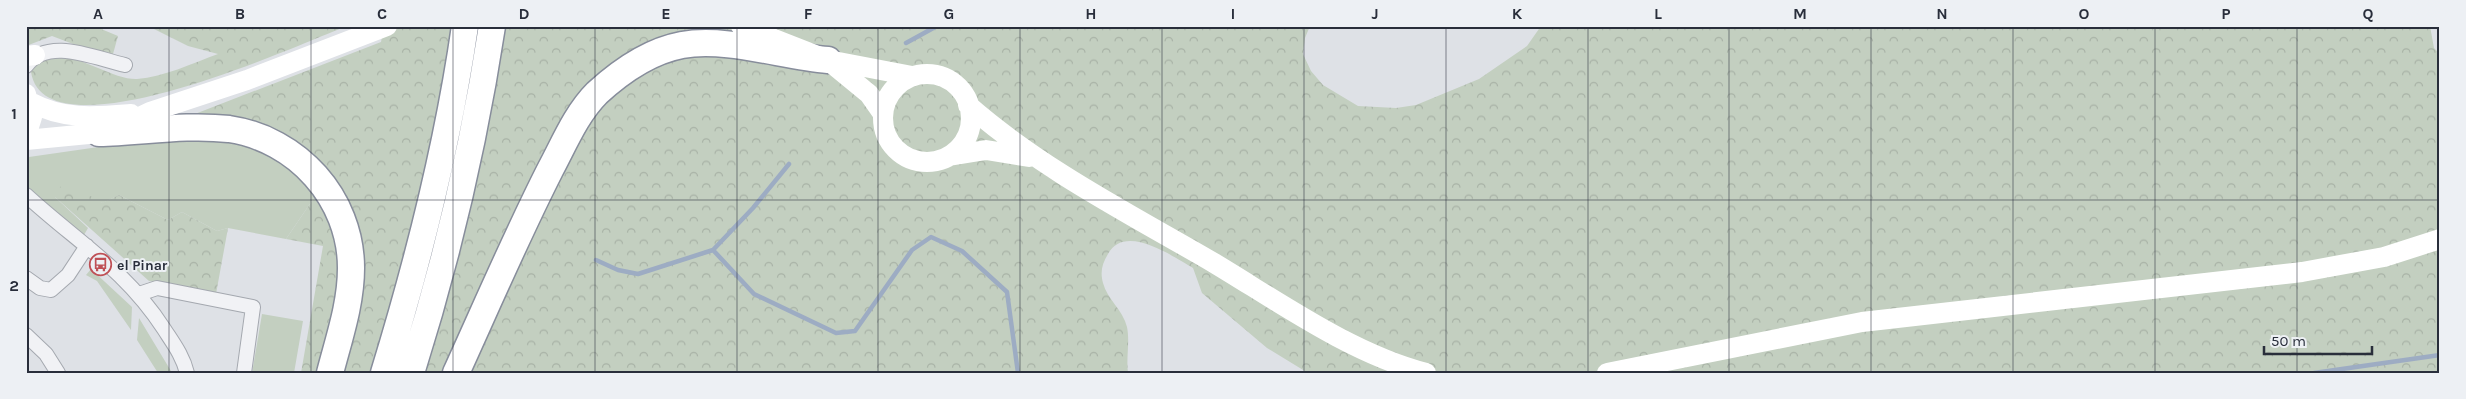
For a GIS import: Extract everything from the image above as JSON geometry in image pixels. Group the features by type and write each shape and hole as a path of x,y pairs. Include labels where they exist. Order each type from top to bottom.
{"highway":[{"path":"411,373 458,203 492,26"},
{"path":"384,373 429,211 450,114 465,27"},
{"path":"456,373 543,185 573,125 597,94 640,60 681,46 712,43 794,57 828,60"},
{"path":"99,132 138,132 196,127 230,130 262,138 295,155 310,168 336,206 351,256 348,302 330,373"}],"main road":[{"path":"28,98 32,117 26,138 99,132 123,125 150,112 246,80 387,26"},
{"path":"741,26 828,60 912,76 934,75 949,80 961,91 970,112 969,131 964,142 950,156"},
{"path":"828,60 869,94 883,114"},
{"path":"912,76 893,90 885,104 883,114 888,140 906,156 925,162 986,150 1034,158"},
{"path":"28,98 53,113 75,117 150,112"},
{"path":"968,105 1034,158 1360,348 1403,366 1426,373"},
{"path":"1607,373 1862,322 2302,272 2384,257 2440,239"}],"street":[{"path":"29,59 47,50 59,49 126,65"},
{"path":"26,195 45,213 117,271 139,294 182,356 187,373"},
{"path":"26,202 45,213"},
{"path":"26,278 40,288 51,290 68,275 87,246"},
{"path":"139,294 157,288 253,307 244,373"},
{"path":"26,335 46,354 58,373"}],"green space":[{"path":"33,26 94,26 118,36 113,54 73,44 52,36 26,46 26,28"},
{"path":"148,26 347,26 230,72 177,89 125,101 80,105 47,96 31,72 42,61 54,57 68,58 124,77 137,79 168,73 218,54 188,46"},
{"path":"384,26 1310,26 1305,38 1303,54 1311,71 1323,85 1358,106 1396,108 1416,105 1479,79 1527,46 1541,26 2430,26 2434,48 2440,54 2440,373 1308,373 1267,348 1202,293 1193,268 1149,245 1126,241 1116,245 1108,254 1103,265 1102,275 1105,289 1122,315 1127,327 1128,373 337,373 358,280 317,168 182,119 381,42"},
{"path":"189,134 248,143 281,157 318,192 286,239 228,228 217,231 182,212 168,220 119,195 103,203 55,197 88,228 84,235 26,189 26,159 29,157"},
{"path":"64,180 102,203 119,195 168,220 182,212 217,231 228,228 216,294 149,281 55,197"},
{"path":"318,192 338,236 340,300 320,373 301,373 323,246 286,239"},
{"path":"91,269 132,307 131,330 97,281 86,275"},
{"path":"262,314 303,321 294,373 252,373"},
{"path":"139,318 172,373 158,373 137,340"}],"waterway":[{"path":"906,43 937,26"},
{"path":"713,250 753,208 789,164"},
{"path":"596,260 618,270 638,274 713,250 754,294 836,333 855,331 912,250 931,237 962,251 1007,292 1018,373"},
{"path":"2314,373 2440,355"}],"place":[{"name":"el Pinar","path":"101,265"}]}
